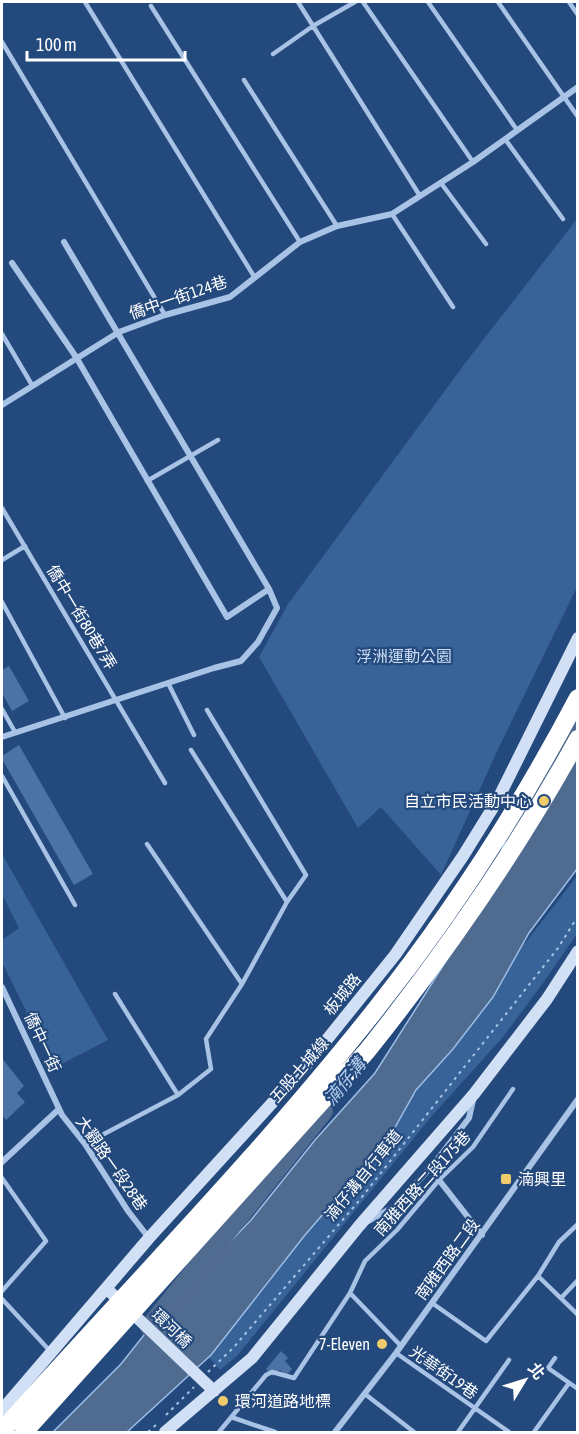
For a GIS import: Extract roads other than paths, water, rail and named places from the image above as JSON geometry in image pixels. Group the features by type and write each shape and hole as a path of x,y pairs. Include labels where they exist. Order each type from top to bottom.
{"highway":[{"name":"五股土城線","path":"2,1431 219,1190 375,1011 452,908 507,825 578,698"},
{"path":"24,1432 368,1051 418,987 486,892 535,815 578,739"}],"street":[{"name":"僑中一街124巷","path":"2,405 119,332 165,315 230,297 300,242 337,226 392,214 473,162 578,87"},
{"path":"2,738 241,661 274,618 277,608 269,590 119,332 64,242"},
{"path":"12,263 76,357 227,617 269,590"},
{"name":"板城路","path":"2,1410 50,1351 149,1238 304,1068 407,938 497,801 578,638"},
{"path":"165,1432 252,1358 359,1226 474,1094 547,999 578,951"},
{"name":"僑中一街","path":"2,987 59,1109"},
{"path":"359,1226 394,1207 432,1166 469,1118 474,1094"},
{"name":"南雅西路二段","path":"335,1432 396,1353 577,1100"},
{"name":"大觀路一段28巷","path":"2,1162 59,1109 149,1238"},
{"path":"432,1166 439,1180 482,1234"},
{"name":"環河橋","path":"107,1288 214,1391"}],"lane":[{"path":"85,2 255,278"},
{"path":"298,2 420,196"},
{"path":"273,54 313,26 355,2"},
{"path":"363,2 473,162"},
{"path":"428,2 518,130"},
{"path":"498,2 578,117"},
{"path":"569,2 578,15"},
{"path":"151,6 300,242"},
{"path":"2,42 165,315"},
{"path":"244,80 337,226"},
{"path":"505,140 563,219"},
{"path":"441,183 486,244"},
{"path":"392,214 453,307"},
{"path":"2,334 32,385"},
{"path":"146,481 218,440"},
{"name":"僑中一街80巷7弄","path":"2,508 118,700 165,783"},
{"path":"2,560 25,546"},
{"path":"2,602 66,718"},
{"path":"168,683 194,735"},
{"path":"2,709 15,732"},
{"path":"85,1144 178,1095 211,1069 207,1039 242,984 286,902 306,875 207,710"},
{"path":"191,750 286,902"},
{"path":"2,776 75,905"},
{"path":"147,844 242,984"},
{"path":"115,994 178,1095"},
{"name":"南雅西路二段175巷","path":"231,1417 266,1375 272,1372 294,1378 350,1293 365,1261 397,1230 439,1180 473,1147 513,1089"},
{"path":"2,1178 46,1241 2,1291"},
{"path":"432,1303 486,1341 538,1276 559,1242 578,1224"},
{"path":"538,1276 578,1315"},
{"path":"561,1298 578,1280"},
{"path":"350,1293 401,1346"},
{"path":"2,1299 50,1351"},
{"name":"光華街19巷","path":"396,1353 508,1432"},
{"path":"555,1358 548,1368 578,1389"},
{"path":"458,1432 509,1360"},
{"path":"534,1432 569,1383"},
{"path":"365,1394 414,1432"},
{"path":"219,1432 231,1417 275,1432"}],"waterway":[{"name":"湳仔溝","path":"150,1327 323,1111"}],"place":[{"name":"自立市民活動中心","path":"544,801"},
{"name":"湳興里","path":"506,1179"},
{"name":"7-Eleven","path":"382,1344"},
{"name":"環河道路地標","path":"223,1401"}],"park label":[{"name":"浮洲運動公園","path":"404,656"}]}
